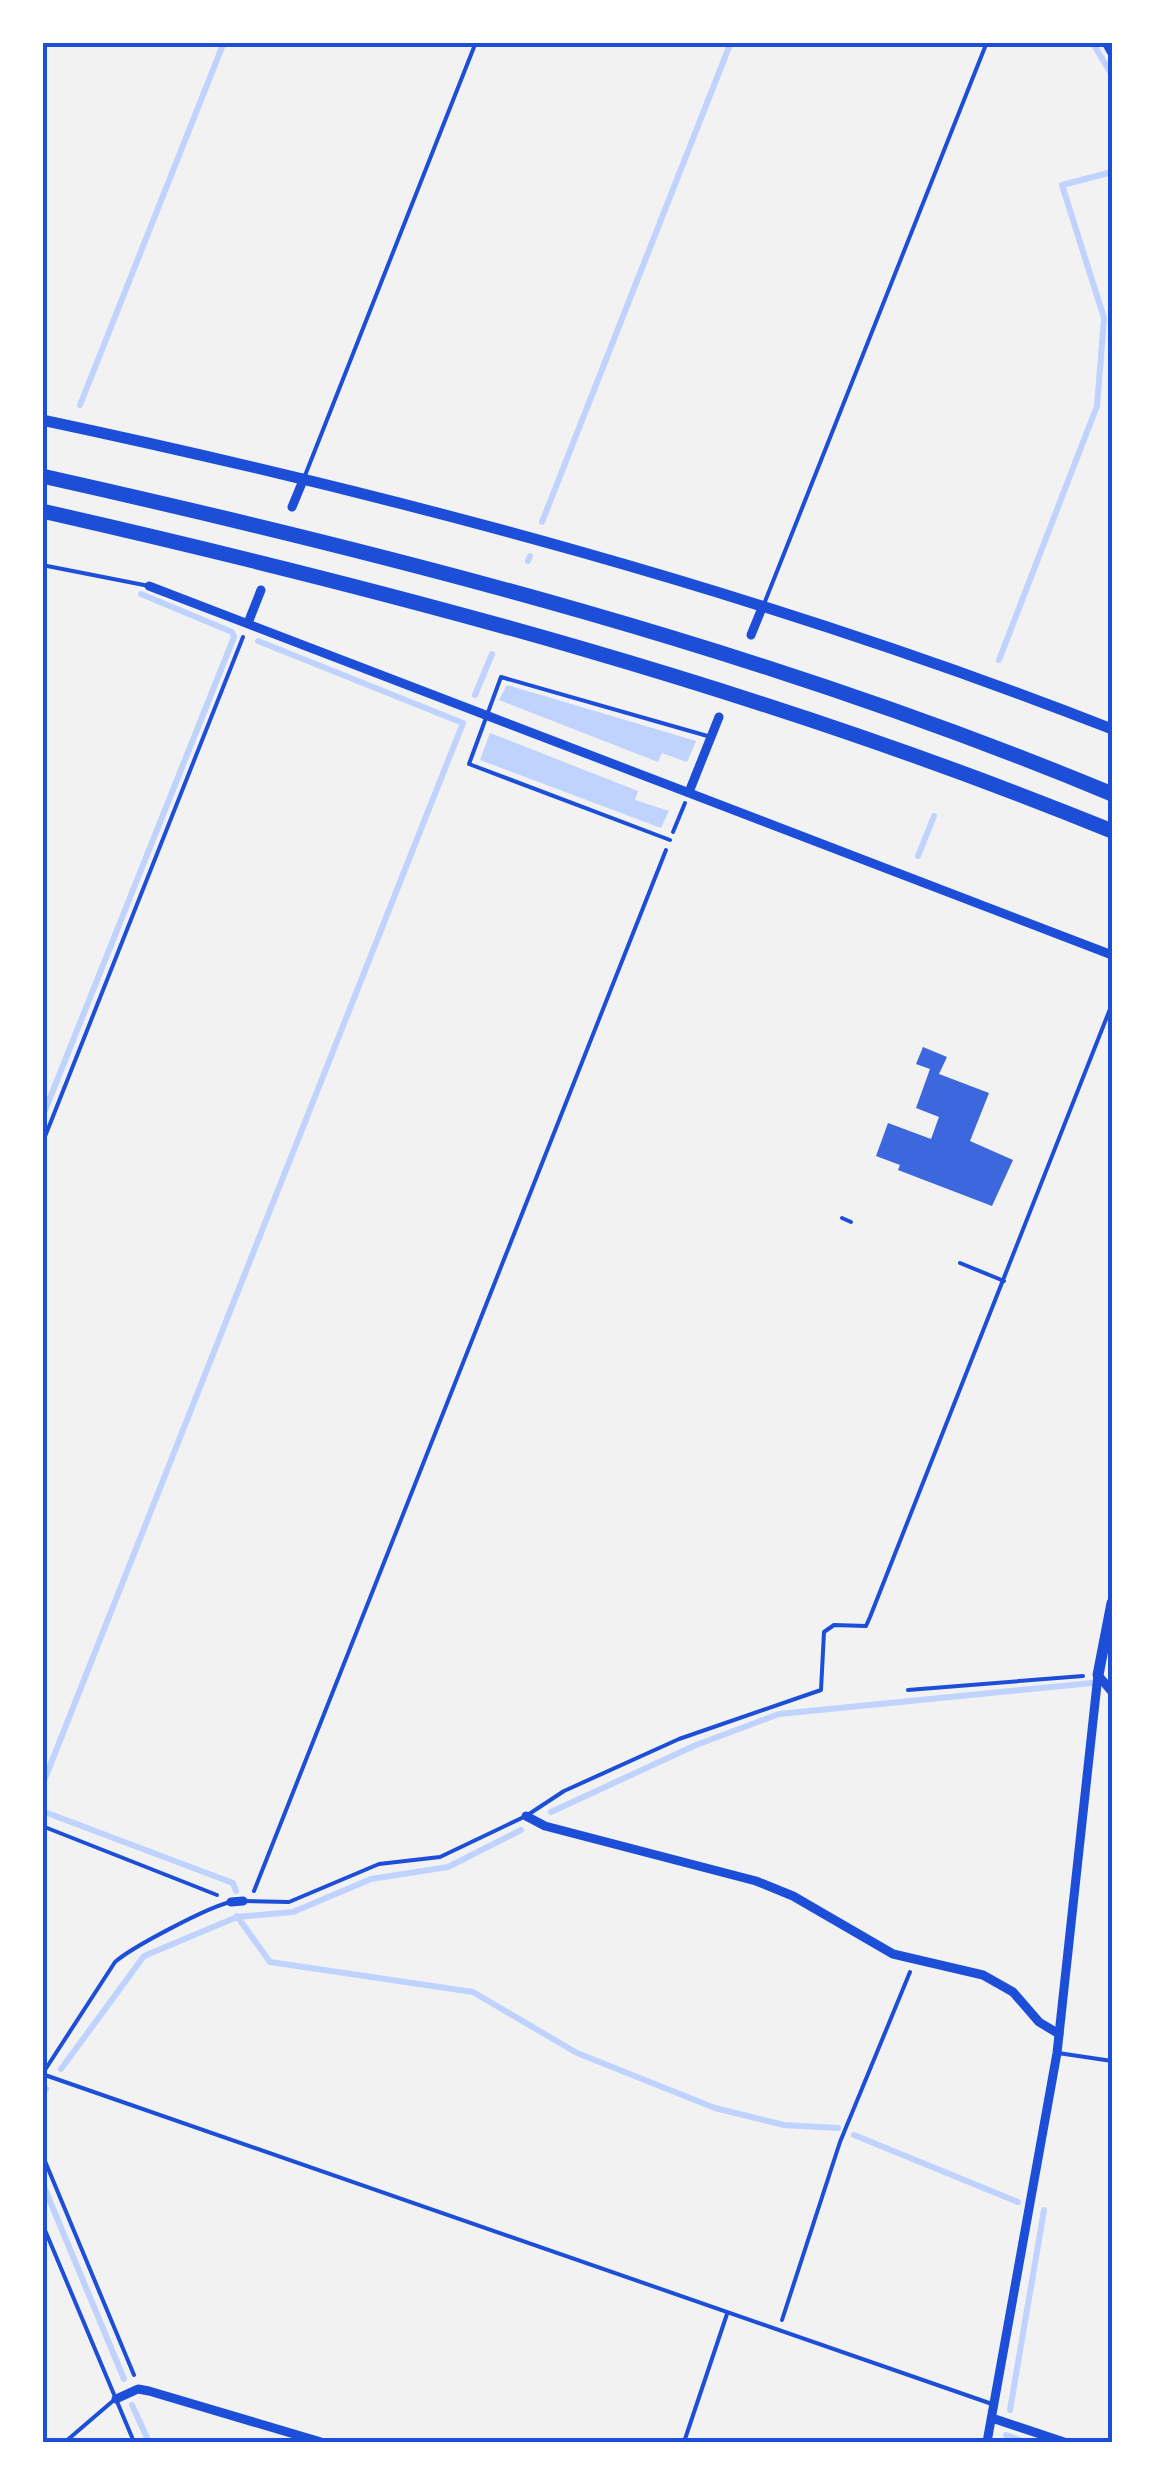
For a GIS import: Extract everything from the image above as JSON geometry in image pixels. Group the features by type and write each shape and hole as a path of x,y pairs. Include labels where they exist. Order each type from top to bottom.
{"highway":[{"path":"42,476 348,548 568,607 758,664 1112,794"},
{"path":"42,511 344,582 548,636 892,746 1112,831"}],"street":[{"path":"1107,42 1112,51"},
{"path":"42,420 304,478 598,557 762,608 1112,729"},
{"path":"292,506 304,478"},
{"path":"150,586 1112,955"},
{"path":"248,623 261,590"},
{"path":"751,635 762,608"},
{"path":"689,792 719,717"},
{"path":"987,2442 1059,2034 1098,1676 1112,1603"},
{"path":"1098,1676 1112,1692"},
{"path":"526,1816 545,1826 756,1881 793,1896 893,1954 983,1976 1013,1992 1039,2022 1059,2034"},
{"path":"230,1902 243,1901"},
{"path":"116,2398 138,2389 321,2442"},
{"path":"992,2418 1064,2442"}],"lane":[{"path":"304,478 476,42"},
{"path":"762,608 987,42"},
{"path":"42,564 150,586"},
{"path":"670,840 470,764 501,676 711,737"},
{"path":"243,1901 289,1902 379,1864 440,1857 526,1816 564,1791 679,1739 821,1690 824,1632 834,1625 866,1626 1112,1004"},
{"path":"960,1263 1004,1281"},
{"path":"230,1902 207,1906 194,1920 130,1948 115,1962 42,2074 995,2405"},
{"path":"1056,2053 1112,2060"},
{"path":"42,2223 134,2442"},
{"path":"684,2442 727,2314"},
{"path":"65,2442 116,2398"}],"path":[{"path":"42,1144 248,623"},
{"path":"243,1901 256,1889 689,792"},
{"path":"842,1218 851,1222"},
{"path":"908,1690 1032,1677 1098,1676"},
{"path":"42,1826 230,1902"},
{"path":"779,2331 840,2142 915,1958"},
{"path":"42,2154 138,2389"}],"water":[{"path":"507,685 696,741 687,762 662,753 658,762 499,700"},
{"path":"490,733 638,791 635,800 669,811 661,828 480,760"}],"building":[{"path":"923,1047 947,1057 939,1074 989,1093 970,1141 1013,1160 992,1206 898,1170 900,1165 876,1156 888,1123 931,1139 939,1117 916,1108 930,1069 916,1064"}],"waterway":[{"path":"80,405 224,42"},
{"path":"542,522 731,42"},
{"path":"1092,42 1112,75"},
{"path":"999,660 1097,406 1104,318 1062,185 1112,172"},
{"path":"528,561 530,556"},
{"path":"42,1118 234,637 232,632 141,594"},
{"path":"42,1786 463,723 258,641"},
{"path":"475,695 492,654"},
{"path":"918,856 934,816"},
{"path":"551,1812 696,1745 779,1714 1112,1681"},
{"path":"42,1811 233,1883 236,1891"},
{"path":"61,2069 144,1956 237,1917 293,1912 371,1879 448,1867 521,1830"},
{"path":"237,1916 270,1962 473,1992 577,2053 715,2108 784,2125 838,2128"},
{"path":"42,2095 46,2089"},
{"path":"854,2135 1018,2202"},
{"path":"42,2182 124,2379"},
{"path":"1010,2410 1044,2210"},
{"path":"132,2405 149,2442"},
{"path":"1006,2435 1025,2442"}]}
